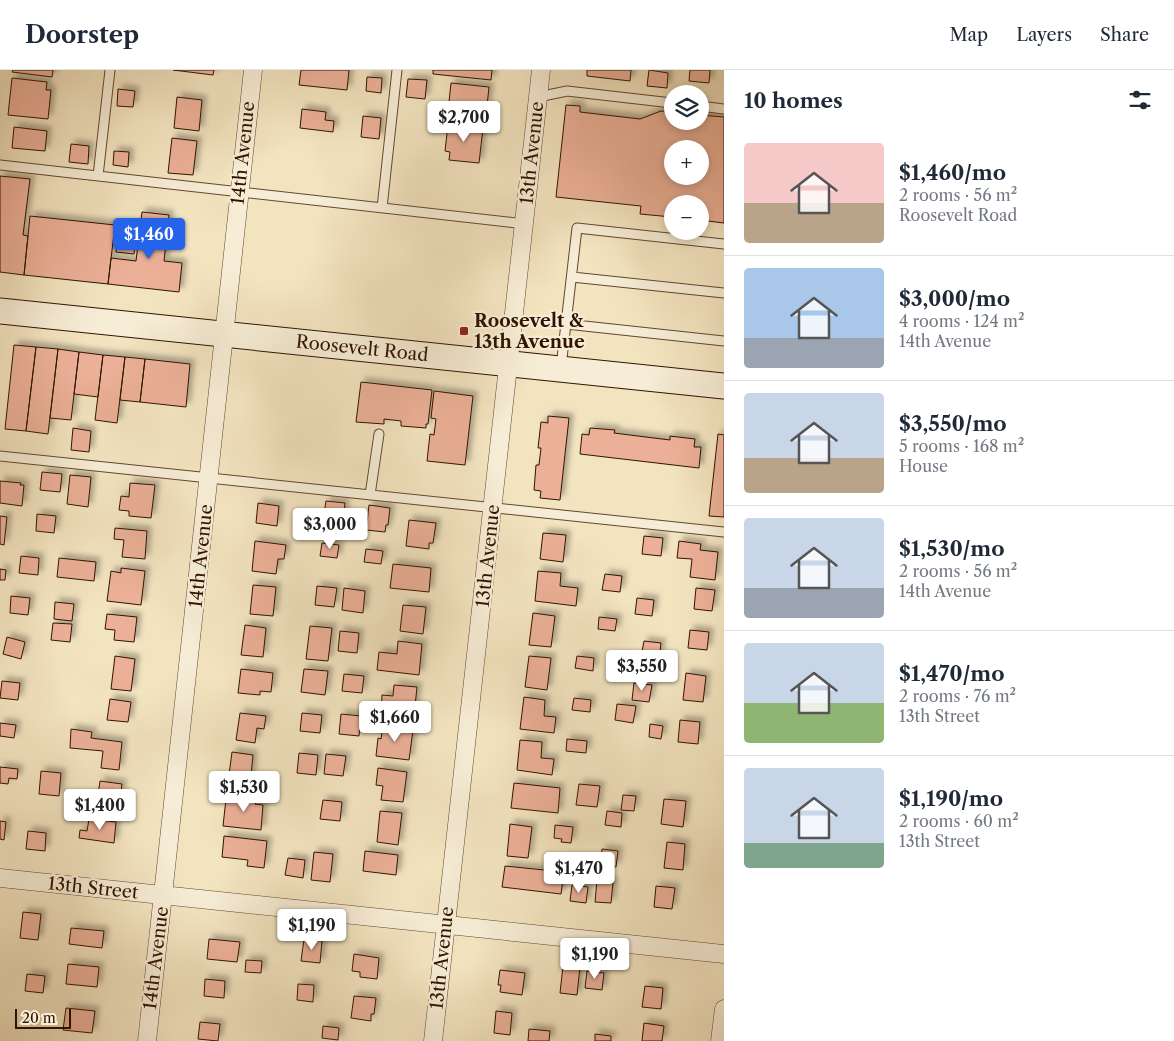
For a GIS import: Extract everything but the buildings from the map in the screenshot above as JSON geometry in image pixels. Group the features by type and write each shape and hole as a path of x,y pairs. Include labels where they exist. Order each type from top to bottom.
{"main road":[{"name":"Roosevelt Road","path":"0,311 724,386"}],"street":[{"name":"14th Avenue","path":"147,1041 253,70"},
{"name":"13th Avenue","path":"433,1041 510,364 541,70"},
{"name":"13th Street","path":"0,878 724,954"},
{"path":"720,1041 724,1009"}],"lane":[{"path":"98,176 110,70"},
{"path":"382,208 397,70"},
{"path":"538,97 567,91 664,102"},
{"path":"709,107 724,109"},
{"path":"0,165 525,224"},
{"path":"561,369 577,228 724,244"},
{"path":"572,277 724,293"},
{"path":"566,324 724,341"},
{"path":"370,495 378,434"},
{"path":"0,456 724,532"}],"place":[{"name":"Roosevelt & 13th Avenue","path":"464,331"}]}
